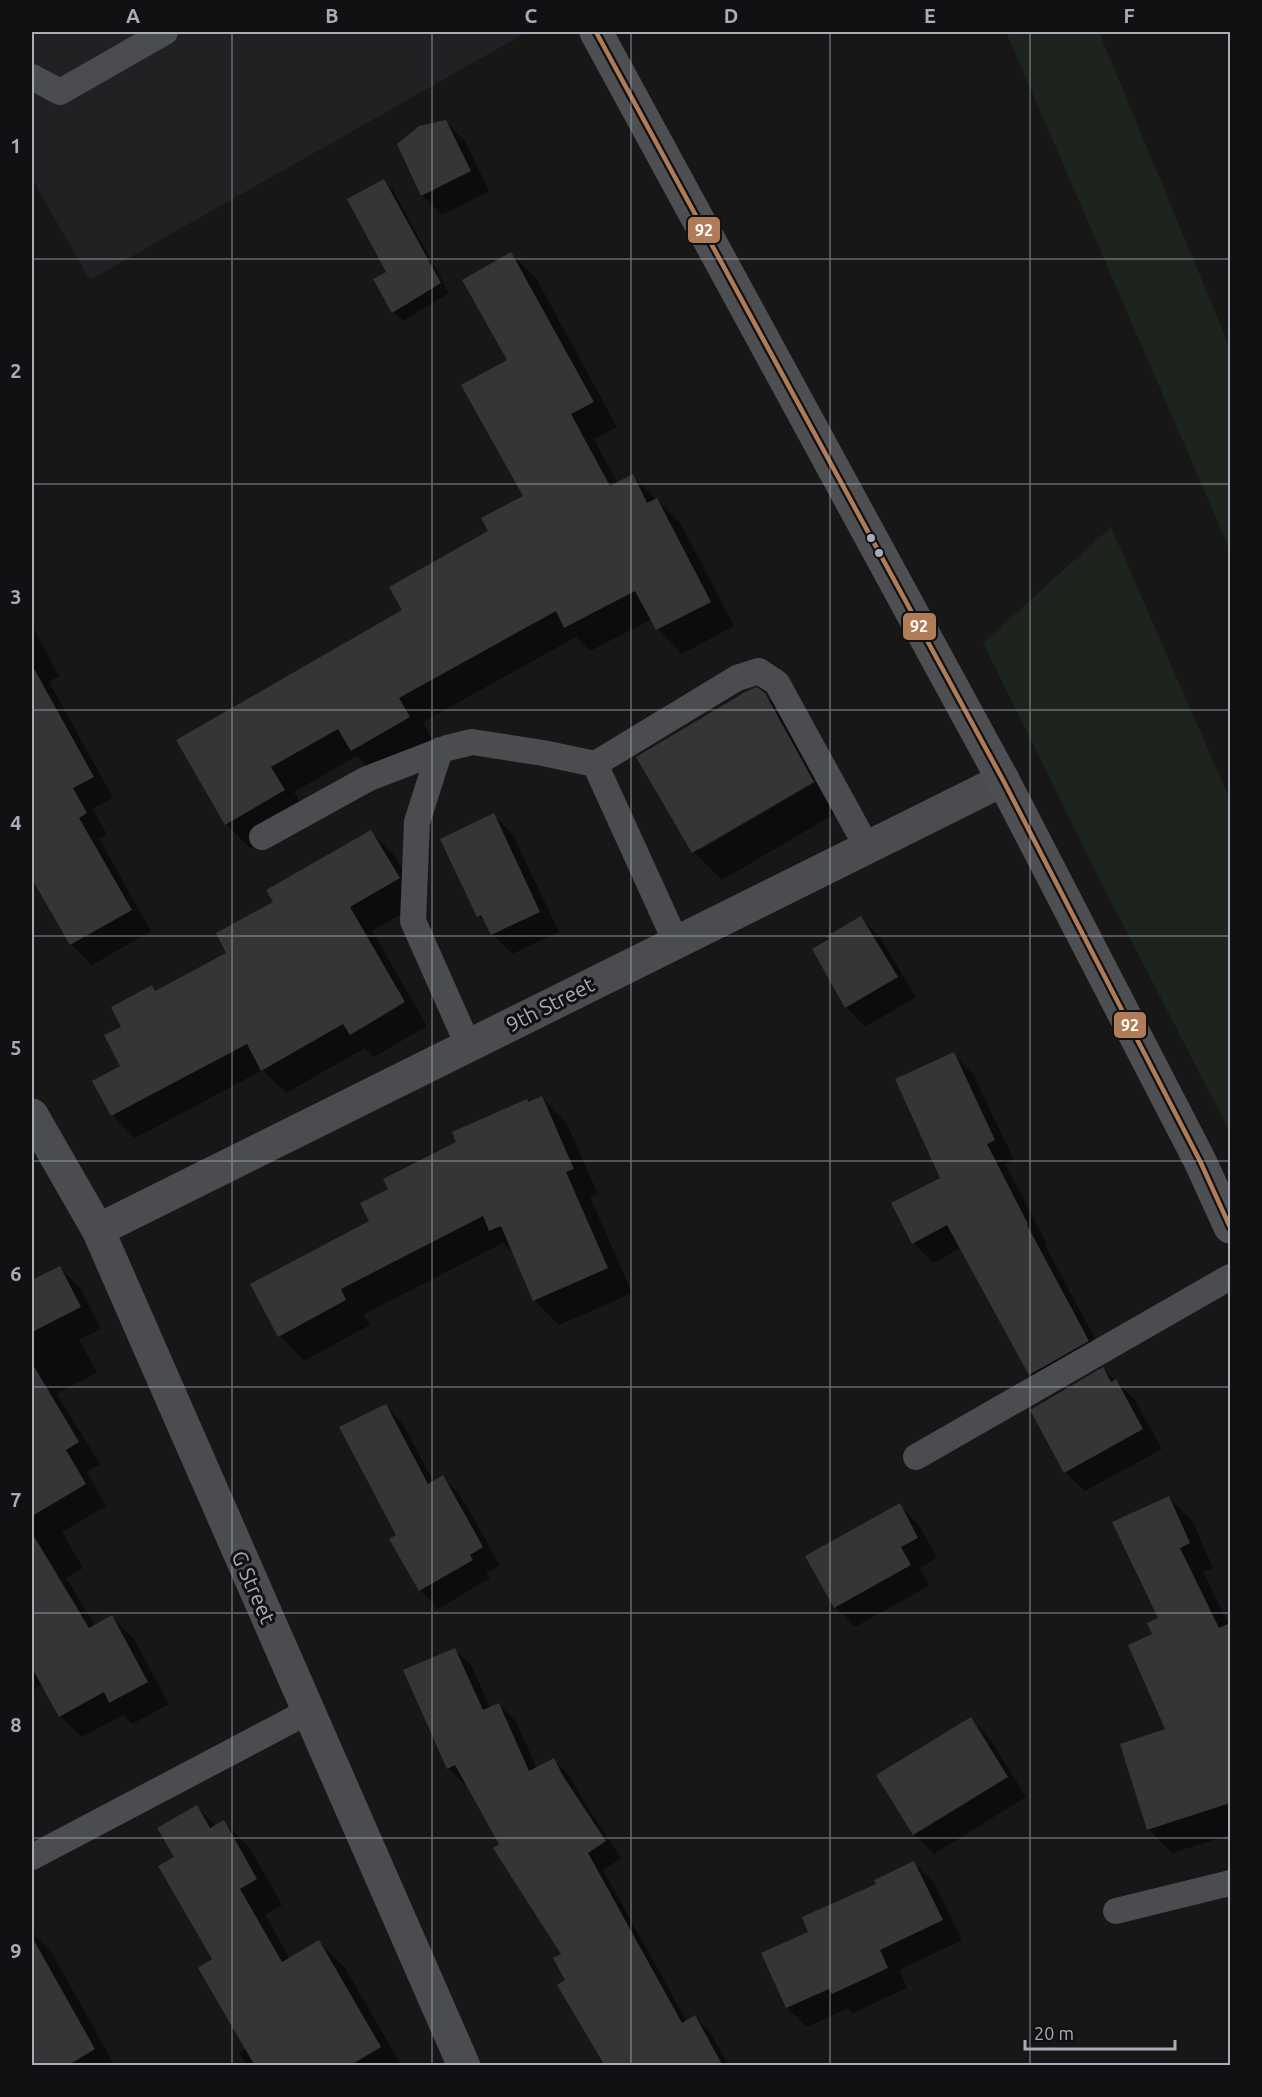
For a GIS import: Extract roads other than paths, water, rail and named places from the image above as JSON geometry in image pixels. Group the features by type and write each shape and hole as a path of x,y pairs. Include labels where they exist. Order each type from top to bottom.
{"main road":[{"path":"596,32 1003,780 1200,1161 1230,1227"}],"street":[{"name":"9th Street","path":"98,1230 1003,780"},
{"name":"G Street","path":"32,1115 98,1230 464,2066"}],"lane":[{"path":"32,77 60,92 165,32"},
{"path":"262,837 367,779 440,750 472,742 595,764 737,678 759,671 777,683 867,847"},
{"path":"440,750 417,822 413,921 468,1046"},
{"path":"595,764 676,942"},
{"path":"916,1457 1230,1276"},
{"path":"32,1857 309,1711"},
{"path":"1116,1911 1230,1883"}]}
